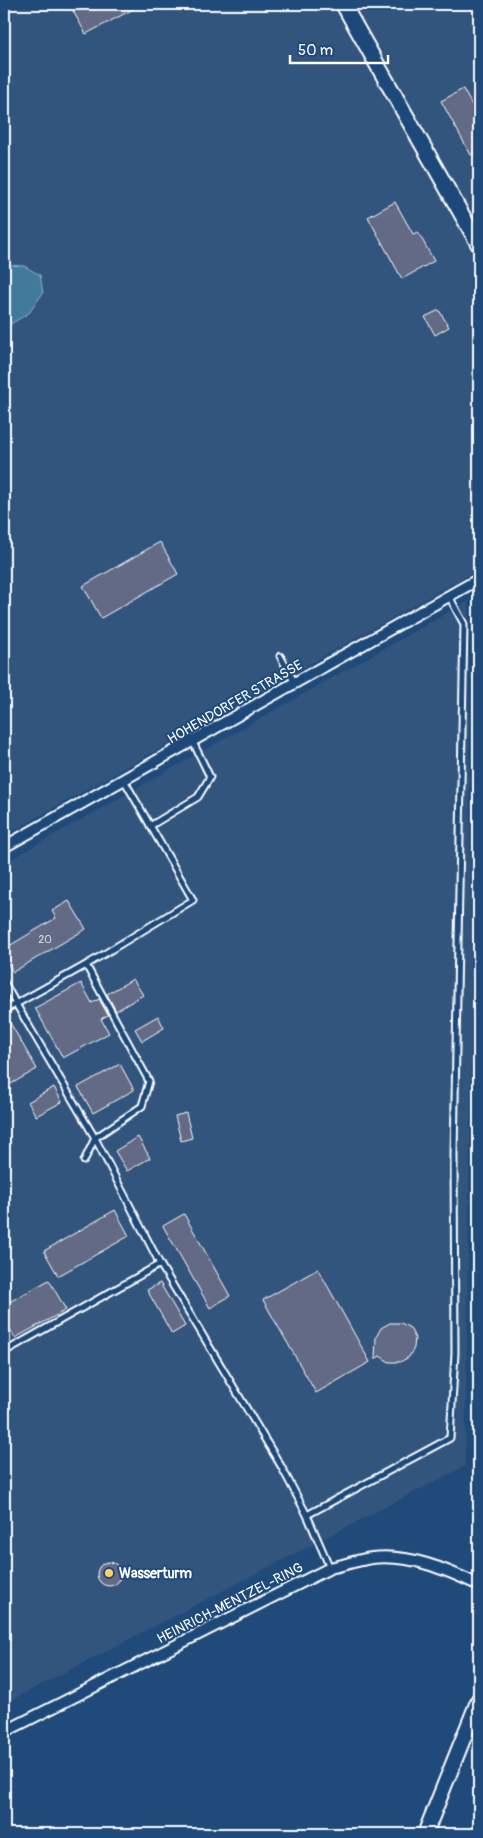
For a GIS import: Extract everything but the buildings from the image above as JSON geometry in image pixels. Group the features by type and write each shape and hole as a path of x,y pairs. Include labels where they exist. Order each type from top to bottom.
{"street":[{"path":"343,4 479,245"},
{"name":"HOHENDORFER STRASSE","path":"4,847 479,579"},
{"name":"HEINRICH-MENTZEL-RING","path":"4,1732 330,1568 371,1558 398,1557 434,1565 479,1585"},
{"path":"425,1834 479,1699"}],"lane":[{"path":"307,1515 402,1462 450,1438 455,1353 454,1154 464,624 449,596"},
{"path":"280,656 295,683"},
{"path":"150,826 198,797 210,777 193,742"},
{"path":"4,1010 86,965 193,900 124,780"},
{"path":"84,1161 95,1138 142,1106 149,1081 86,965"},
{"path":"4,982 95,1138 160,1264 281,1466 307,1515 330,1568"},
{"path":"4,1351 160,1264"}],"shaded area":[{"path":"4,4 479,4 479,569 4,836"},
{"path":"8,265 24,266 40,275 43,293 29,313 4,328 4,269"},
{"path":"468,601 472,1004 465,1466 4,1704 4,863"}],"place":[{"name":"Wasserturm","path":"109,1573"}]}
